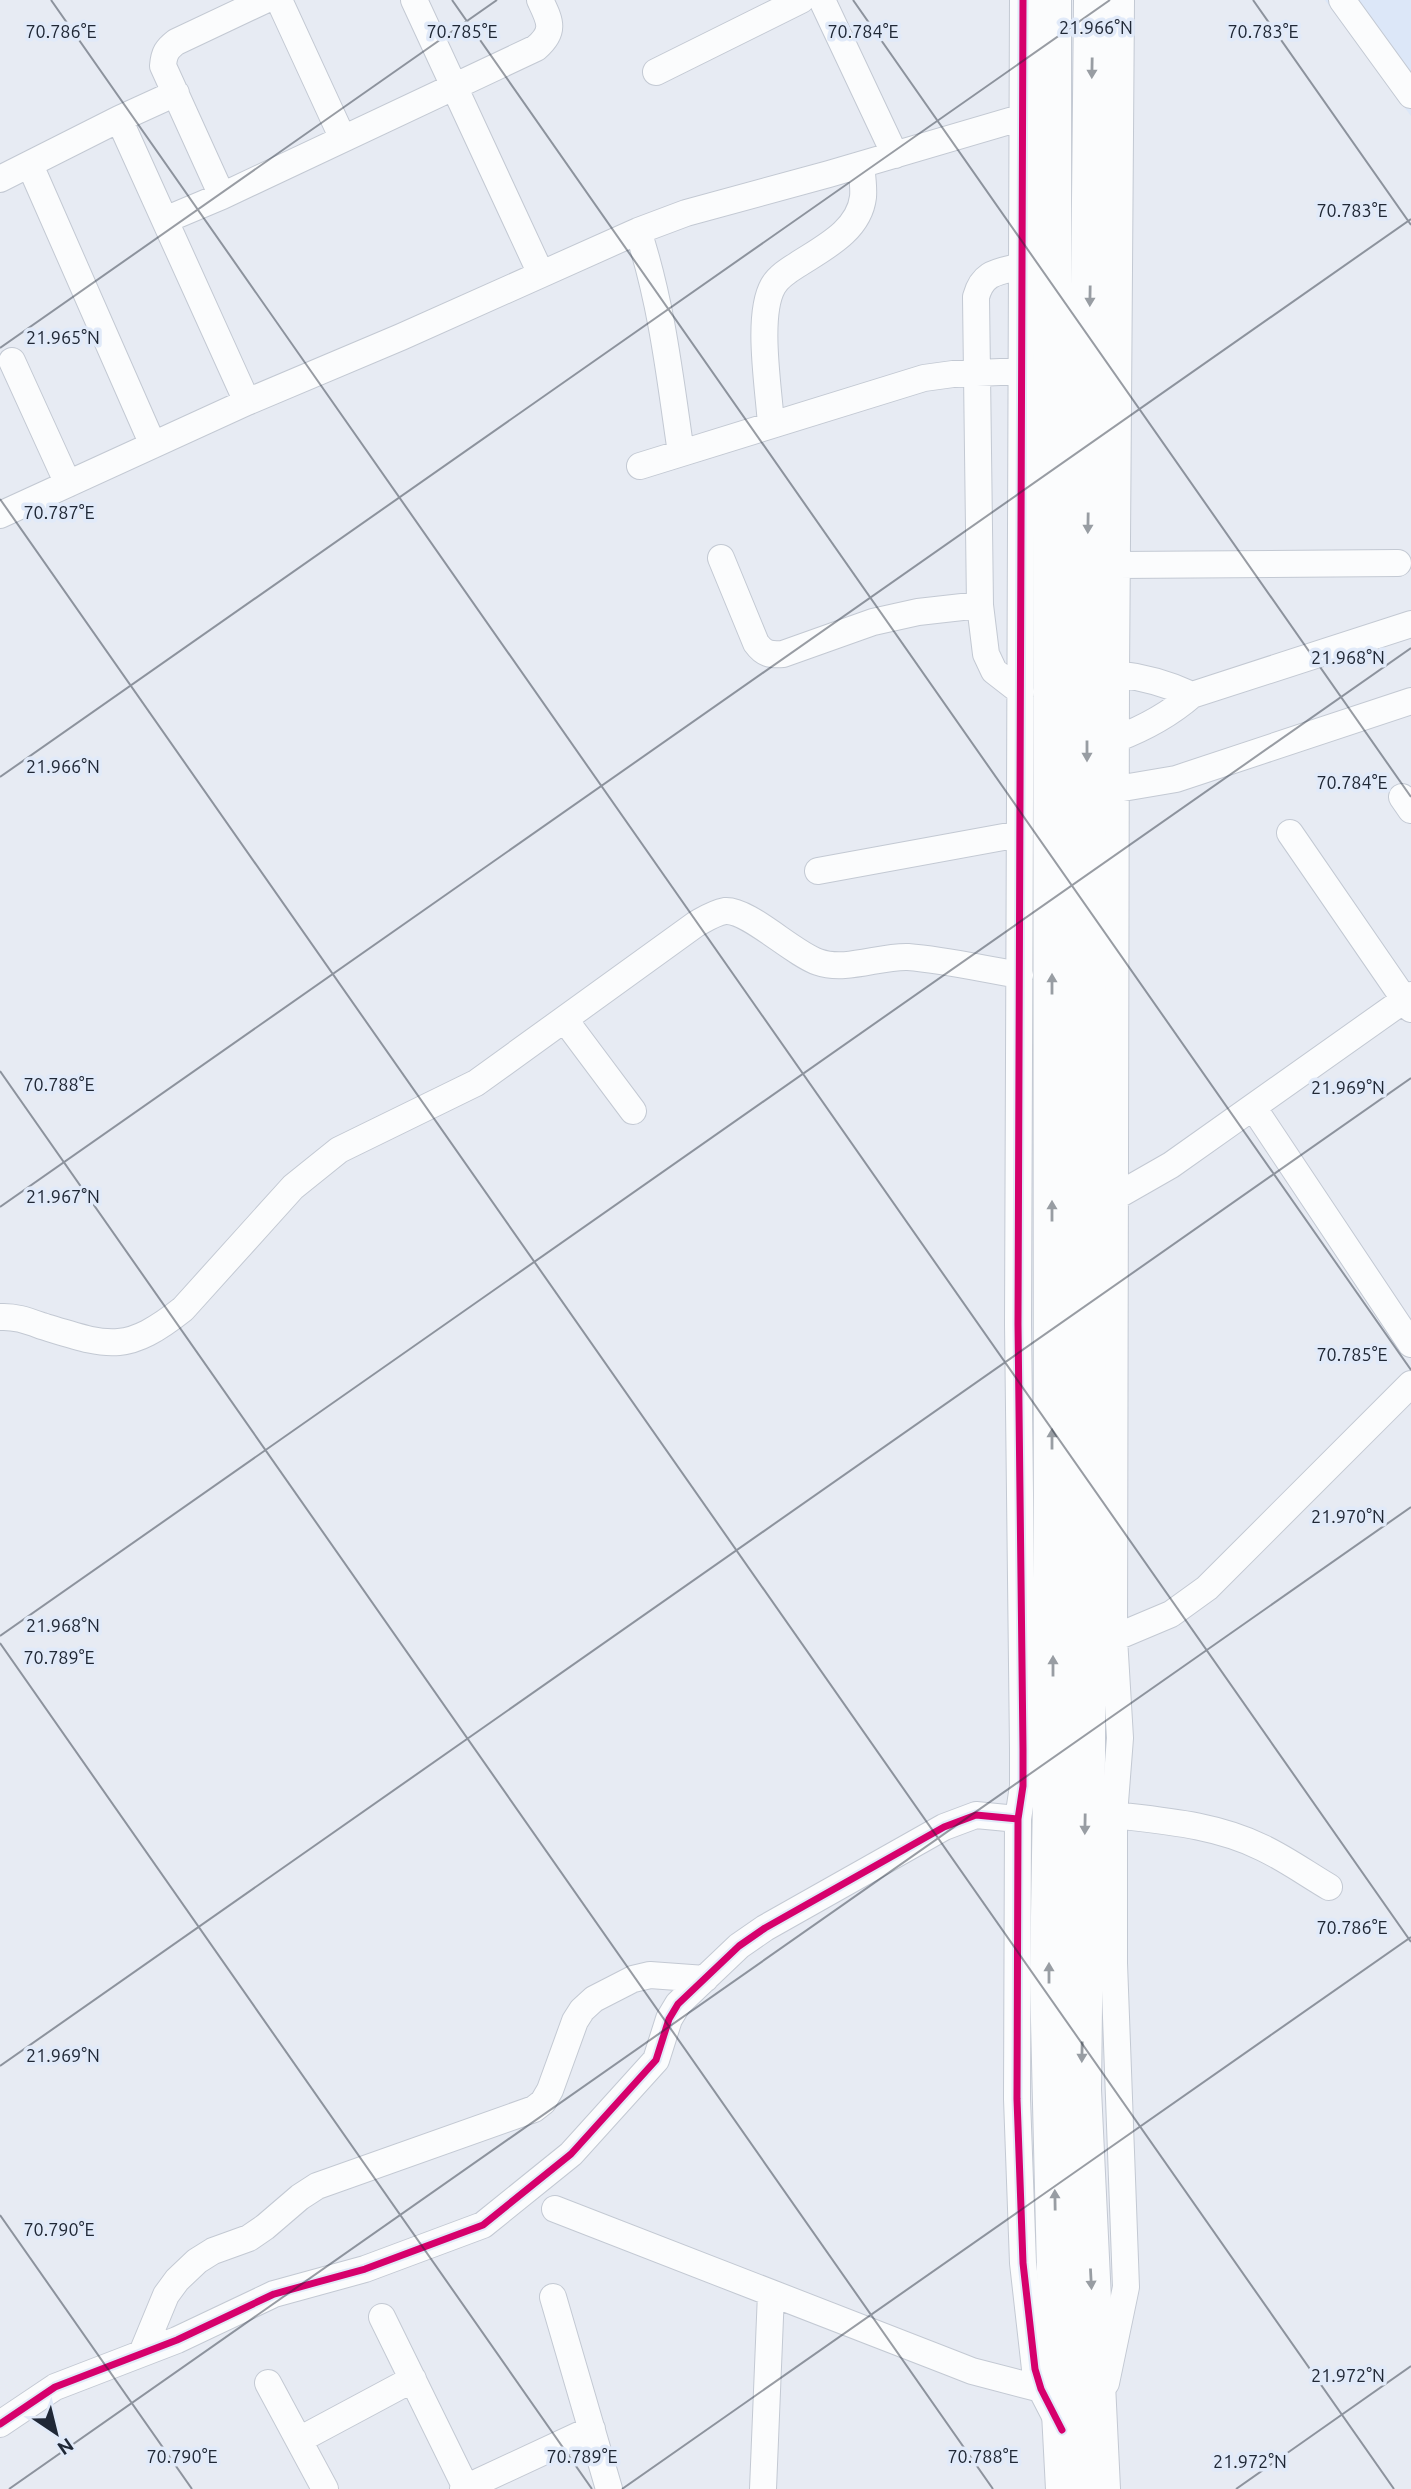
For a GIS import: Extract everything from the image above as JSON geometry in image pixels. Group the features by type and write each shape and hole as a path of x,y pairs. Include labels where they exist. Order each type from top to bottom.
{"highway":[{"path":"1052,0 1054,1753 1082,2090 1080,2426 1065,2489"},
{"path":"1054,1753 1087,605 1093,0"},
{"path":"1080,2426 1101,2489"}],"street":[{"path":"222,195 163,65 164,56 167,48 265,0"},
{"path":"279,0 343,139"},
{"path":"414,0 541,274"},
{"path":"165,220 536,48 547,39 550,27 540,0"},
{"path":"656,72 801,0"},
{"path":"822,0 895,155"},
{"path":"1023,0 1018,1324 1054,1753 1018,1819 1017,2099 1023,2263 1035,2369 1041,2389"},
{"path":"555,2209 972,2371 1041,2389 1080,2426 1126,2287 1114,1962 1114,1815 1120,1738 1114,1638 1116,674 1121,0"},
{"path":"1342,0 1411,95"},
{"path":"0,179 176,93"},
{"path":"0,515 247,402 401,337 638,231 698,209 1023,117"},
{"path":"119,119 247,402"},
{"path":"30,165 153,445"},
{"path":"771,425 764,318 768,300 774,284 850,226 860,212 863,196 861,165"},
{"path":"638,231 661,314 681,453"},
{"path":"1021,692 994,671 986,654 980,605 976,297 979,283 990,274 1022,266"},
{"path":"12,361 68,484"},
{"path":"640,466 924,378 1022,370"},
{"path":"721,558 756,643 762,651 771,655 783,654 873,622 918,612 980,605"},
{"path":"1117,565 1398,563"},
{"path":"1116,740 1144,728 1192,695 1411,624"},
{"path":"1116,674 1165,682 1192,695"},
{"path":"1117,789 1176,779 1411,701"},
{"path":"1115,1197 1171,1166 1409,1001 1290,833"},
{"path":"818,871 1020,834"},
{"path":"0,1317 20,1319 79,1337 118,1343 131,1341 168,1321 183,1309 293,1187 339,1150 476,1083 696,925 714,915 727,911 741,914 802,956 821,964 839,965 906,957 1020,975"},
{"path":"565,1020 633,1111"},
{"path":"1253,1107 1411,1344"},
{"path":"1114,1638 1171,1614 1207,1588 1411,1384"},
{"path":"0,2424 55,2387 177,2340 282,2291 365,2269 483,2225 571,2154 656,2060 669,2019 678,2004 739,1946 765,1928 944,1827 975,1815 1018,1819"},
{"path":"1114,1815 1184,1824 1226,1833 1264,1848 1329,1887"},
{"path":"142,2353 166,2295 177,2280 197,2262 213,2252 249,2238 317,2186 534,2109 543,2102 550,2090 575,2021 594,1999 633,1979 650,1975 705,1979"},
{"path":"763,2489 771,2293"},
{"path":"554,2297 609,2489"},
{"path":"382,2317 465,2488 592,2429"},
{"path":"299,2440 413,2379"},
{"path":"268,2383 325,2489"}],"shaded area":[{"path":"1325,0 1411,0 1411,116"}],"cycle path":[{"path":"1023,0 1018,1324 1023,1786 1018,1819 1017,2099 1023,2263 1035,2369 1041,2389 1062,2430"},
{"path":"0,2424 55,2387 177,2340 274,2294 365,2269 483,2225 571,2154 656,2060 669,2019 678,2004 739,1946 765,1928 944,1827 976,1815 1018,1819"}]}
